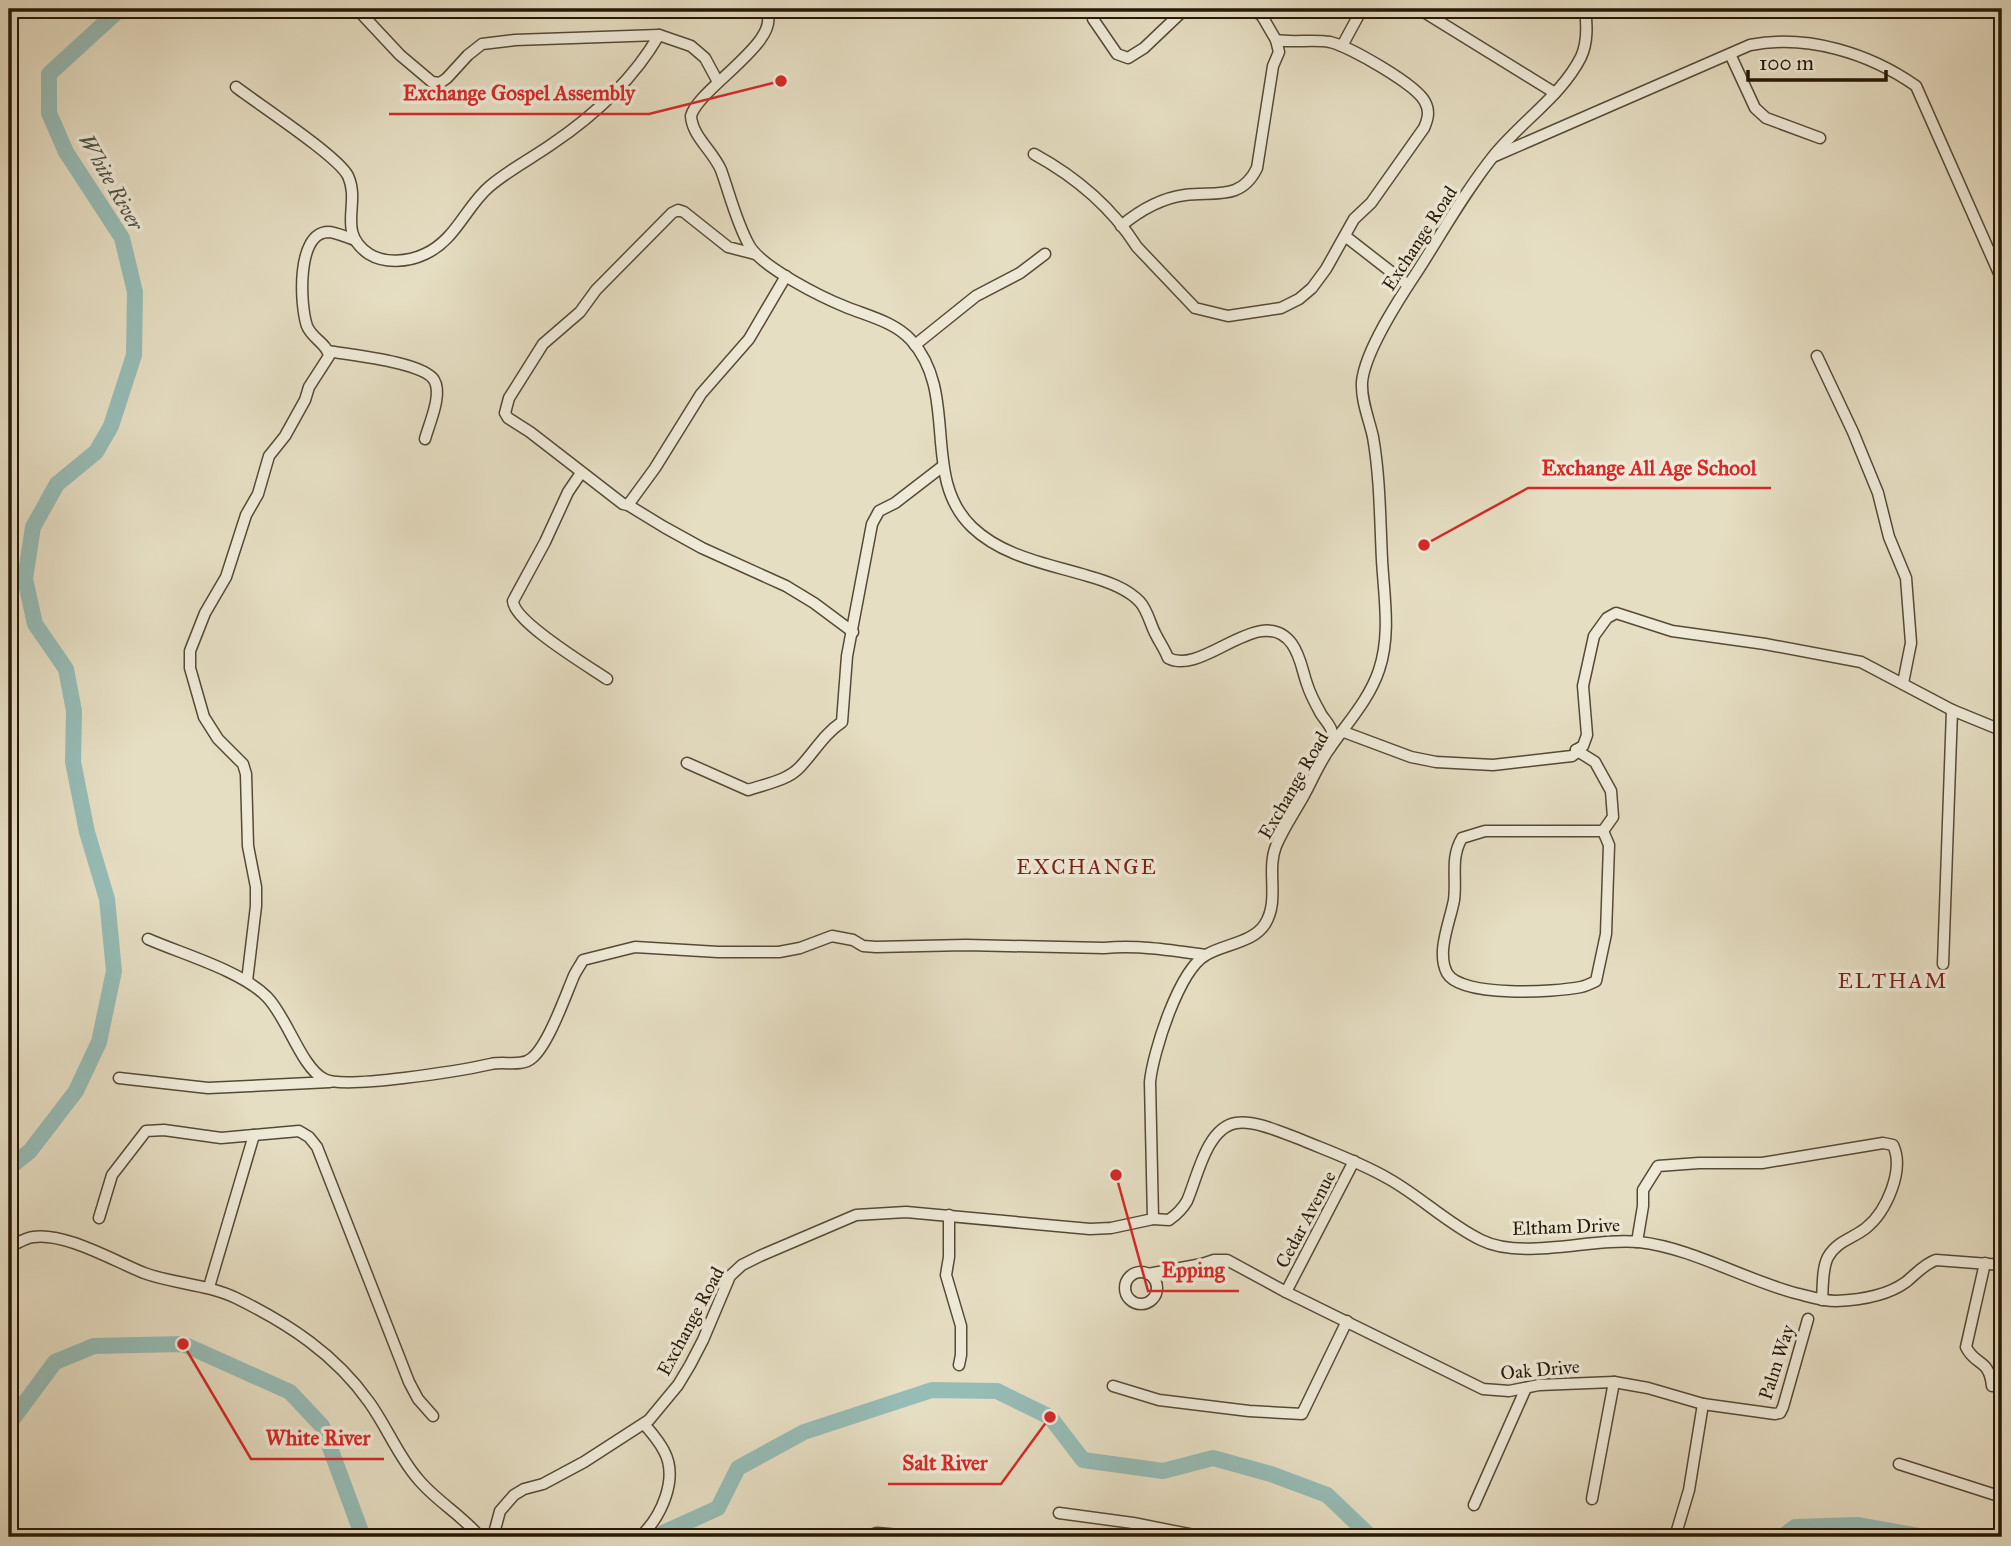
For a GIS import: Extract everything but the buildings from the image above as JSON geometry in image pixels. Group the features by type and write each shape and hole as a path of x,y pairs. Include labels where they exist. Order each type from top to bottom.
{"street":[{"path":"357,9 400,55 432,82 440,83 447,78 482,44 659,35 691,46 705,58 718,82"},
{"path":"755,254 734,213 718,164 691,121 692,108 745,57 761,37 769,18 764,9"},
{"path":"1093,19 1117,54 1128,58 1144,48 1185,9"},
{"path":"1121,226 1134,215 1157,204 1183,195 1229,193 1252,179 1257,168 1273,66 1279,52 1276,40 1262,16 1254,9"},
{"path":"1342,46 1362,9"},
{"path":"1419,9 1555,93"},
{"name":"Exchange Road","path":"1205,955 1254,935 1263,927 1269,917 1274,885 1270,868 1276,847 1329,748 1344,732 1370,691 1380,668 1386,622 1380,509 1373,436 1362,384 1371,351 1408,285 1493,157 1519,126 1555,93 1583,54 1587,31 1585,9"},
{"path":"247,981 256,887 248,846 246,774 243,764 218,739 204,717 190,668 190,651 205,613 226,577 246,515 258,494 269,456 285,436 305,400 309,387 329,356 306,323 303,267 308,249 316,237 328,232 355,240 372,256 390,261 411,259 440,245 450,237 480,195 491,185 555,143 619,90 635,73 659,35"},
{"path":"1034,154 1059,167 1109,209 1145,255 1195,308 1228,316 1281,308 1299,299 1312,288 1354,219 1378,194 1428,119 1426,103 1413,87 1342,46 1330,42 1293,43 1276,40"},
{"path":"1493,157 1751,45 1770,41 1811,44 1834,49 1886,66 1916,86 2002,280"},
{"path":"1730,54 1760,114 1820,138"},
{"path":"236,87 327,154 347,174 351,193 350,217 355,240"},
{"path":"853,632 786,586 702,548 623,504 508,418 505,413 509,398 543,344 580,312 596,290 678,210 690,215 728,247 755,254 786,276 844,307 881,320 905,335 915,345 937,394 943,466 953,503 979,533 1025,558 1119,587 1141,603 1168,658 1173,661 1193,658 1243,637 1267,631 1284,636 1301,659 1307,685 1332,732 1329,748"},
{"path":"1345,236 1408,285"},
{"path":"915,345 976,296 1020,273 1045,254"},
{"path":"628,505 655,468 701,394 749,339 786,276"},
{"path":"328,351 410,366 434,379 436,406 425,439"},
{"path":"1817,356 1878,493 1889,537 1906,578 1911,643 1903,682"},
{"path":"687,764 748,790 788,776 800,767 818,742 842,722 846,702 844,687 872,524 879,512 943,466"},
{"path":"581,472 568,492 513,601 513,607 521,617 557,645 607,679"},
{"path":"1344,732 1411,757 1436,762 1493,765 1566,757 1576,753 1576,750 1583,746 1587,735 1583,686 1594,636 1607,618 1616,613 1672,631 1861,662 1952,710 2002,728"},
{"path":"1943,964 1952,710"},
{"path":"1576,750 1595,762 1611,791 1613,817 1603,831"},
{"path":"1485,831 1603,831 1609,845 1606,934 1596,981 1582,987 1534,991 1477,987 1451,979 1444,964 1444,946 1454,901 1456,849 1462,838 1485,831"},
{"path":"120,1077 208,1088 379,1080 474,1069 493,1063 527,1061 532,1059 543,1042 565,998 573,974 583,960 635,947 718,952 779,952 800,948 832,936 853,940 863,946 876,947 1126,946 1205,955"},
{"path":"148,939 247,981 262,992 279,1012 316,1073 333,1082"},
{"path":"1153,1219 1152,1065 1167,1016 1192,968 1205,955"},
{"name":"Eltham Drive","path":"1153,1219 1169,1220 1186,1203 1200,1163 1212,1142 1221,1130 1236,1123 1284,1133 1354,1161 1422,1199 1461,1229 1494,1245 1526,1248 1637,1242 1669,1249 1782,1289 1822,1300 1856,1300 1885,1293 1905,1283 1928,1262 1936,1260 2001,1265"},
{"path":"99,1217 113,1175 146,1131 164,1130 221,1138 299,1131 309,1137 317,1147 409,1382 418,1399 433,1416"},
{"path":"209,1287 254,1135"},
{"path":"1637,1242 1643,1190 1658,1166 1762,1163 1882,1143 1892,1145 1896,1152 1894,1182 1884,1207 1866,1228 1837,1244 1827,1260 1822,1300"},
{"name":"Cedar Avenue","path":"1286,1292 1354,1161"},
{"path":"2001,1265 2002,1183"},
{"name":"Exchange Road","path":"493,1537 500,1511 514,1494 543,1484 584,1462 644,1424 678,1385 704,1340 727,1281 742,1265 856,1215 906,1212 1090,1229 1111,1228 1153,1219"},
{"path":"949,1215 946,1275 961,1326 961,1354 958,1365"},
{"path":"9,1247 32,1237 48,1237 74,1244 148,1274 209,1287 284,1323 305,1336 337,1364 370,1404 415,1476 480,1537"},
{"name":"Oak Drive","path":"1148,1274 1214,1260 1227,1260 1474,1386 1494,1391 1555,1384 1614,1382 1648,1388 1703,1404 1775,1414"},
{"path":"1984,1264 1966,1347 1991,1373 1993,1387"},
{"path":"1156,1284 1148,1274 1139,1272 1128,1279 1126,1291 1130,1299 1143,1303 1151,1300 1164,1271"},
{"name":"Palm Way","path":"1775,1414 1780,1413 1783,1407 1808,1319"},
{"path":"1112,1386 1159,1400 1302,1414 1347,1321"},
{"path":"1592,1499 1614,1382"},
{"path":"1474,1504 1526,1388"},
{"path":"1675,1537 1689,1490 1703,1404"},
{"path":"640,1537 653,1522 663,1502 668,1487 669,1468 666,1453 644,1424"},
{"path":"1899,1464 2002,1497"},
{"path":"1059,1513 1133,1523 1205,1537"},
{"path":"865,1537 877,1533 921,1537"}],"waterway":[{"name":"White River","path":"9,1168 30,1151 76,1091 99,1042 114,971 107,899 87,832 73,762 74,711 66,669 35,624 25,579 33,527 57,484 96,452 111,426 134,355 135,292 122,238 66,152 49,113 49,74 120,9"},
{"name":"White River","path":"9,1424 55,1362 94,1346 183,1344 290,1392 322,1426 363,1537"},
{"path":"654,1537 718,1508 738,1468 804,1432 932,1390 997,1391 1050,1417 1083,1460 1163,1471 1213,1458 1271,1474 1327,1495 1371,1537"},
{"path":"1782,1537 1795,1527 1857,1525 1925,1537"}],"place":[{"name":"Exchange Gospel Assembly","path":"781,81"},
{"name":"Exchange All Age School","path":"1424,545"},
{"name":"Epping","path":"1116,1175"},
{"name":"White River","path":"183,1344"},
{"name":"Salt River","path":"1050,1417"}],"district":[{"name":"EXCHANGE","path":"1087,867"},
{"name":"ELTHAM","path":"1893,981"}]}
